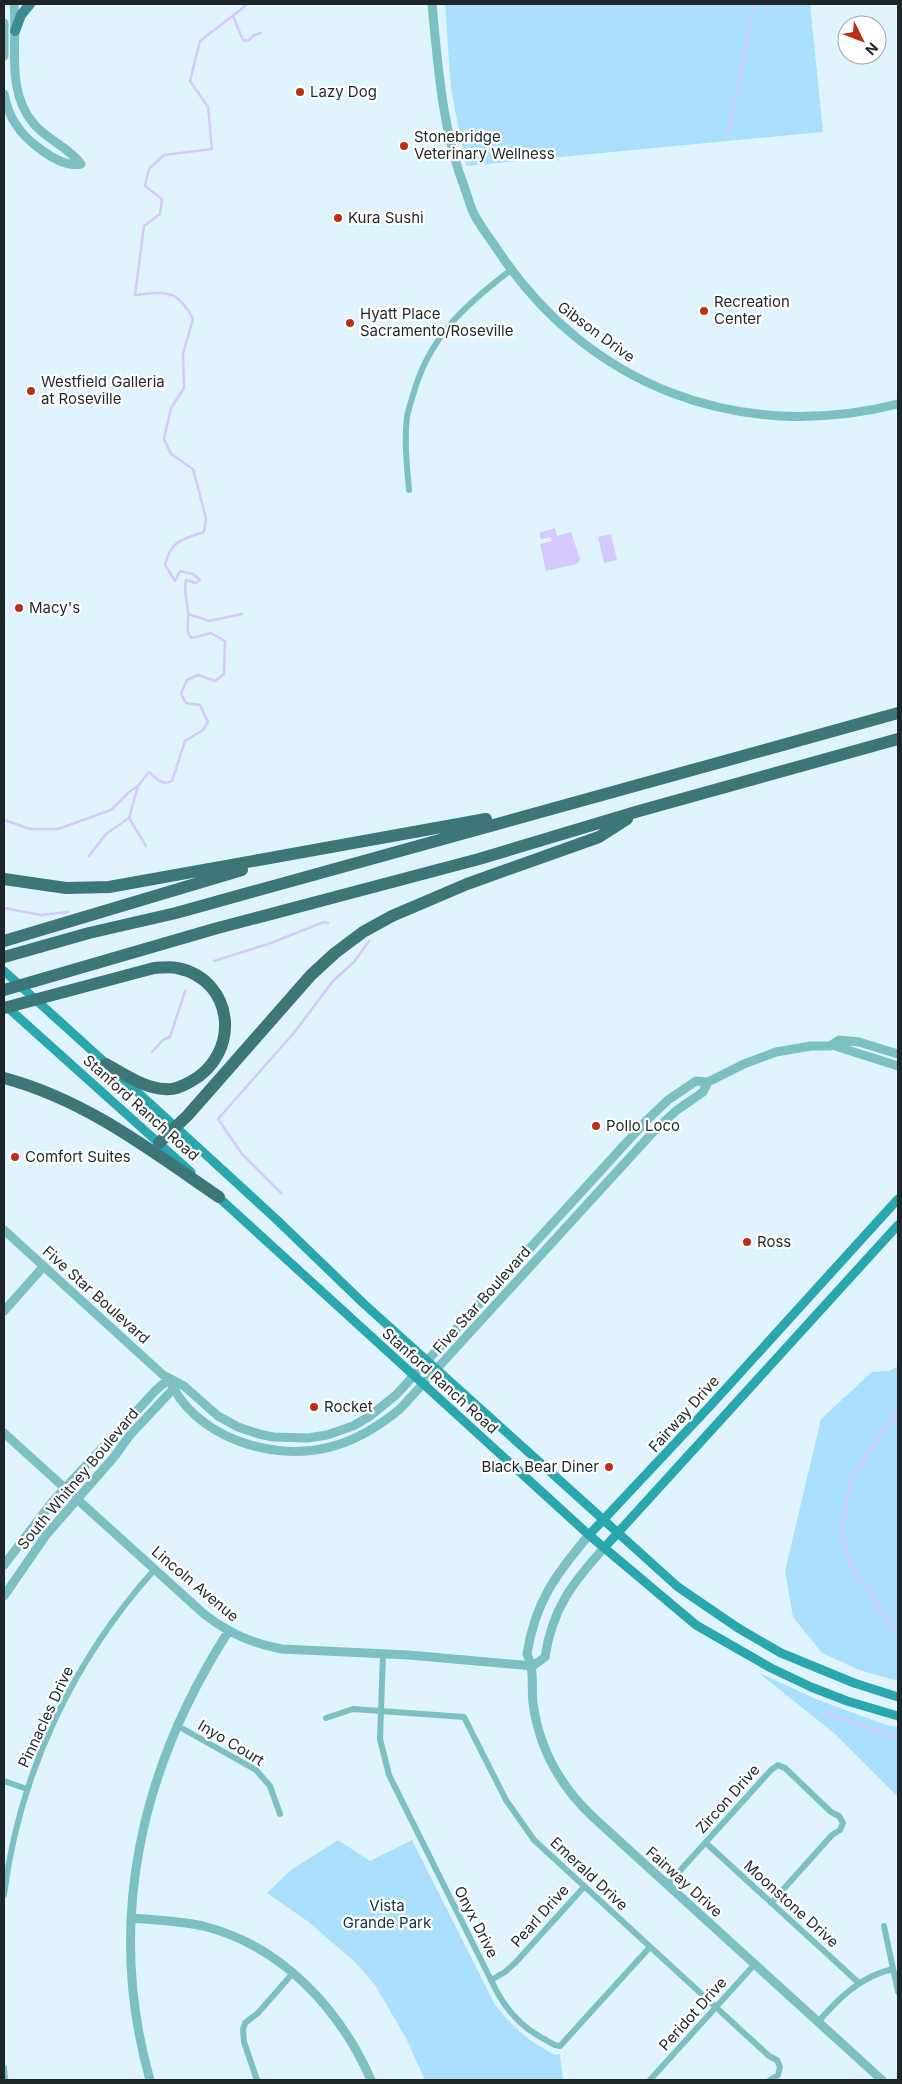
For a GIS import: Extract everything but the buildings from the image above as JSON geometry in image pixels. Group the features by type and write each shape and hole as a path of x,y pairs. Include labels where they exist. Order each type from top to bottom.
{"highway":[{"path":"4,957 89,933 176,913 898,713"},
{"path":"4,990 214,929 478,859 639,811 898,739"},
{"path":"159,1143 176,1127 312,975 334,953 363,932 392,916 467,884 599,837 639,811"},
{"path":"4,879 66,888 109,887 483,820 523,816"},
{"path":"4,941 232,873 317,850"},
{"path":"4,1008 154,968 176,967 196,974 212,986 222,1004 226,1023 224,1041 215,1061 198,1078 178,1089 158,1089 106,1064"},
{"path":"4,1078 49,1092 78,1105 219,1197"}],"main road":[{"path":"15,31 21,15 30,4"},
{"name":"Stanford Ranch Road","path":"4,971 176,1127 427,1361 678,1587 738,1628 781,1652 820,1670 898,1697"},
{"name":"Stanford Ranch Road","path":"4,1004 219,1197 589,1535 696,1625 728,1645 811,1687 847,1701 898,1716"},
{"name":"Fairway Drive","path":"589,1535 758,1353 898,1198"},
{"name":"Fairway Drive","path":"604,1548 898,1225"},
{"path":"758,1353 771,1364"}],"street":[{"path":"4,94 9,113 23,134 44,151 71,166 81,164 33,123 22,106 15,85 14,4"},
{"name":"Gibson Drive","path":"432,4 442,98 455,164 474,214 511,270 545,311 586,345 625,371 672,394 717,407 772,416 818,417 866,412 898,404"},
{"path":"4,23 4,56"},
{"path":"409,490 406,454 407,416 424,366 452,321 475,298 511,270"},
{"name":"Five Star Boulevard","path":"832,1045 839,1040 859,1042 898,1054"},
{"name":"Five Star Boulevard","path":"176,1386 184,1386 218,1416 259,1434 281,1438 308,1438 327,1435 353,1426 384,1406 414,1376 461,1325 466,1316 646,1120 668,1100 696,1081 708,1082 744,1064 776,1052 832,1045 898,1066"},
{"name":"Five Star Boulevard","path":"4,1230 169,1379 176,1386 178,1397 199,1418 227,1436 271,1450 309,1451 326,1448 358,1437 376,1428 400,1409 655,1130 677,1110 703,1092 708,1082"},
{"path":"4,1311 44,1266"},
{"path":"487,1293 498,1303"},
{"name":"South Whitney Boulevard","path":"4,1565 33,1525 65,1488 156,1390 169,1379"},
{"name":"South Whitney Boulevard","path":"4,1596 46,1535 114,1457 130,1434 176,1386"},
{"path":"326,1448 329,1442 353,1426"},
{"path":"227,1436 232,1432 259,1434"},
{"name":"Lincoln Avenue","path":"4,1433 204,1614 228,1632 248,1641 282,1649 383,1654 533,1666"},
{"name":"Fairway Drive","path":"589,1535 554,1579 538,1610 527,1654 533,1666 532,1697 538,1729 557,1774 581,1806 882,2080"},
{"name":"Fairway Drive","path":"533,1666 545,1657 554,1618 565,1597 578,1577 604,1548"},
{"name":"Pinnacles Drive","path":"4,1895 11,1849 28,1789 53,1724 81,1670 115,1617 155,1570"},
{"path":"150,2080 136,2013 131,1948 138,1854 158,1773 176,1725 197,1683 228,1632"},
{"name":"Onyx Drive","path":"383,1654 380,1739 389,1775 491,1980 502,2001 513,2016 538,2036 555,2046 560,2046 650,1947"},
{"path":"326,1718 353,1709 381,1710"},
{"name":"Emerald Drive","path":"381,1710 464,1718 499,1787 524,1827 549,1855 769,2056 777,2060 780,2068 778,2075 770,2080"},
{"name":"Inyo Court","path":"176,1725 256,1770 270,1786 280,1814"},
{"name":"Zircon Drive","path":"667,1885 771,1770 778,1765 785,1768 831,1812 839,1816 843,1823 840,1830 832,1835 771,1903"},
{"path":"4,1781 28,1789"},
{"name":"Moonstone Drive","path":"706,1843 859,1983"},
{"name":"Pearl Drive","path":"491,1980 516,1962 584,1887"},
{"path":"132,1918 184,1922 225,1933 258,1948 293,1973 334,2017 355,2049 371,2080"},
{"path":"884,1926 898,1992"},
{"name":"Peridot Drive","path":"650,2080 754,1965"},
{"path":"818,2022 846,1992 879,1972 893,1969"},
{"path":"257,2080 244,2042 242,2030 245,2023 258,2013 293,1973"},
{"path":"4,2068 5,2080"}],"green space":[{"path":"445,4 810,4 823,132 466,166 451,89"},
{"path":"898,1366 898,1681 859,1670 822,1653 793,1617 785,1571 821,1419 872,1372 889,1371"},
{"path":"759,1673 816,1699 886,1725 898,1727 898,1797 835,1734"},
{"name":"Vista Grande Park","path":"338,1840 370,1861 412,1840 494,2003 507,2019 529,2039 555,2055 560,2054 563,2080 425,2080 406,2038 375,1985 356,1963 310,1923 267,1893 291,1870"}],"shaded area":[{"path":"555,528 557,536 571,532 580,559 577,564 546,571 540,544 552,541 551,537 541,539 539,533"},
{"path":"611,534 617,560 604,563 598,537"}],"waterway":[{"path":"146,846 129,818 138,786 149,772 162,782 172,781 185,741 203,730 208,722 200,705 186,703 181,694 187,680 198,675 215,681 224,674 225,641 211,633 191,638 188,629 186,580 196,583 200,580 193,574 180,571 175,581 165,565 170,551 178,542 204,532 206,518 193,469 171,454 164,439 171,408 184,388 183,354 193,319 181,302 169,294 135,295 144,226 160,214 162,199 145,186 149,169 164,155 212,149 208,107 190,81 200,41 246,4"},
{"path":"729,132 754,4"},
{"path":"233,16 243,40 248,41 254,35 261,33"},
{"path":"188,614 209,621 242,614"},
{"path":"4,820 30,829 58,829 111,810 138,786"},
{"path":"89,856 106,834 129,818"},
{"path":"4,908 41,915 68,912"},
{"path":"214,961 271,943 324,922 328,923"},
{"path":"281,1193 242,1154 218,1119 293,1034 333,981 354,962 369,941"},
{"path":"152,1052 163,1040 170,1037 185,991"},
{"path":"898,1411 851,1479 841,1531 849,1561 898,1637"},
{"path":"824,1713 898,1738"}],"place":[{"name":"Lazy Dog","path":"300,92"},
{"name":"Stonebridge Veterinary Wellness","path":"404,146"},
{"name":"Kura Sushi","path":"338,218"},
{"name":"Recreation Center","path":"704,311"},
{"name":"Hyatt Place Sacramento/Roseville","path":"350,323"},
{"name":"Westfield Galleria at Roseville","path":"31,391"},
{"name":"Macy's","path":"19,608"},
{"name":"Pollo Loco","path":"596,1126"},
{"name":"Comfort Suites","path":"15,1157"},
{"name":"Ross","path":"747,1242"},
{"name":"Rocket","path":"314,1407"},
{"name":"Black Bear Diner","path":"609,1467"}]}
